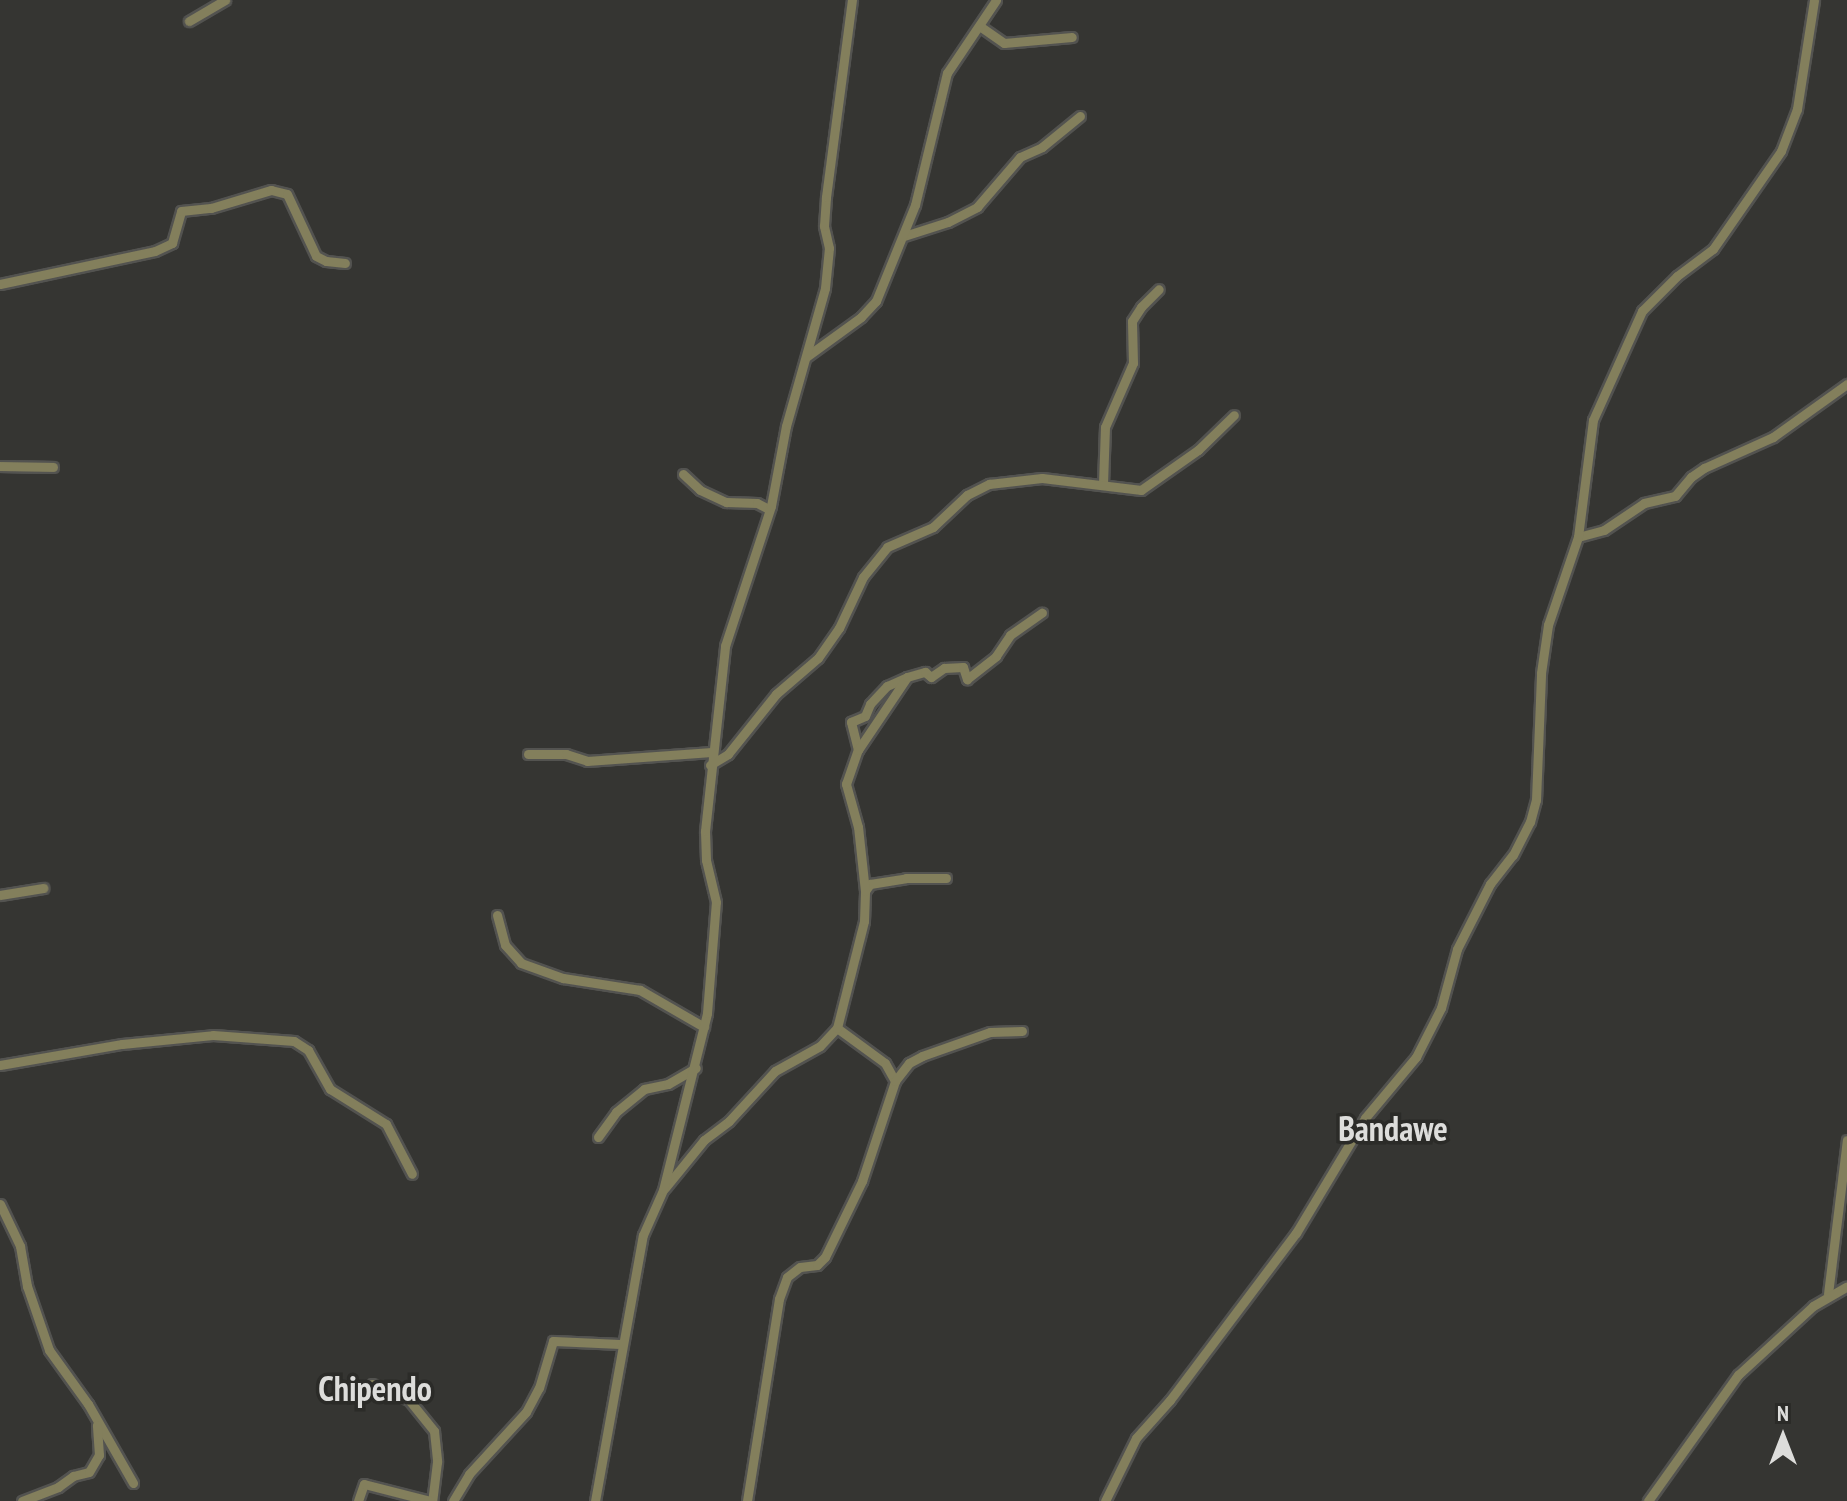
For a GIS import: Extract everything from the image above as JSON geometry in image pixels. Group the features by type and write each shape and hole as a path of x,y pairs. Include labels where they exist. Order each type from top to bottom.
{"street":[{"path":"189,21 225,0"},
{"path":"595,1501 643,1235 663,1190 704,1027 716,922 705,831 710,765 728,630 769,509 828,266 824,226 826,197 852,0"},
{"path":"806,357 870,309 915,205 947,73 981,27 996,0"},
{"path":"1105,1501 1136,1438 1170,1400 1296,1233 1365,1118 1427,1039 1441,1008 1457,949 1490,884 1513,855 1530,822 1536,800 1537,713 1548,625 1578,537 1593,420 1632,328 1659,293 1713,249 1781,151 1797,109 1814,0"},
{"path":"981,27 1004,43 1072,37"},
{"path":"904,236 948,222 977,207 1020,157 1042,147 1080,116"},
{"path":"0,284 155,251 172,243 181,211 211,208 271,190 287,194 316,256 326,261 345,263"},
{"path":"1103,484 1107,420 1133,363 1132,321 1159,289"},
{"path":"1578,537 1604,530 1644,503 1675,496 1691,477 1704,468 1773,437 1847,384"},
{"path":"710,765 728,754 776,694 818,658 839,628 863,577 887,547 933,527 967,495 989,484 1042,478 1103,484 1133,491 1148,487 1198,450 1234,415"},
{"path":"0,466 53,467"},
{"path":"683,474 700,490 726,502 757,503 769,509"},
{"path":"858,750 851,722 865,716 870,704 887,686 925,672 931,677 944,668 963,667 967,679 996,656 1010,635 1042,613"},
{"path":"663,1190 704,1140 729,1121 775,1071 820,1046 837,1028 860,940 865,891 858,827 846,784 858,750 907,677"},
{"path":"528,754 566,754 587,761 644,760 672,752 712,752"},
{"path":"865,891 870,884 906,878 946,878"},
{"path":"0,895 43,888"},
{"path":"497,915 505,945 521,963 563,978 640,990 704,1027"},
{"path":"837,1028 885,1063 895,1081"},
{"path":"747,1501 779,1299 787,1277 800,1267 817,1265 825,1257 862,1181 895,1081 909,1063 922,1056 990,1032 1022,1031"},
{"path":"0,1065 122,1044 213,1035 294,1041 308,1050 330,1089 386,1124 412,1174"},
{"path":"598,1137 616,1112 644,1089 668,1084 696,1068"},
{"path":"1828,1294 1847,1140"},
{"path":"0,1204 20,1246 27,1286 49,1350 97,1421 133,1483"},
{"path":"1648,1501 1732,1383 1828,1294 1847,1286"},
{"path":"453,1501 469,1474 526,1412 539,1388 553,1341 621,1344"},
{"path":"358,1501 364,1484 431,1501 437,1462 434,1431 409,1400 372,1384"},
{"path":"22,1501 89,1472 99,1455 97,1421"}],"district":[{"name":"Bandawe","path":"1393,1129"},
{"name":"Chipendo","path":"375,1389"}]}
